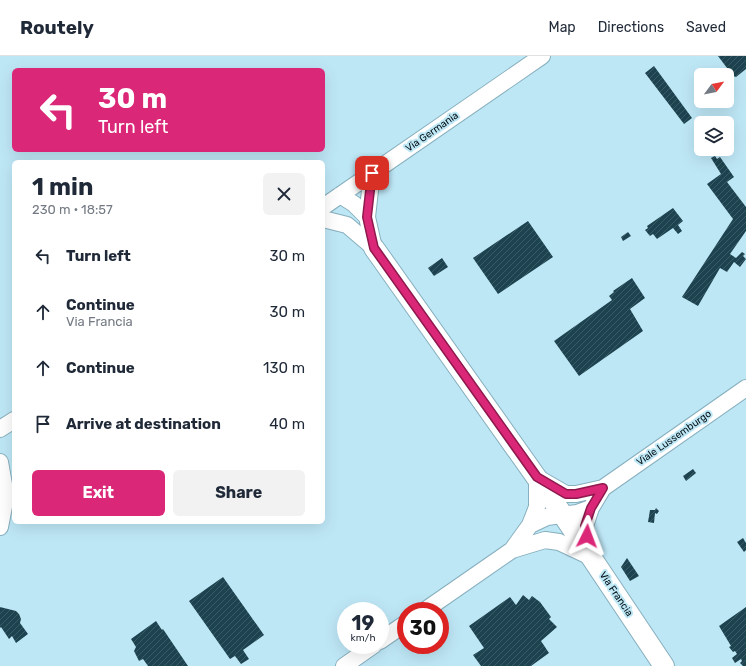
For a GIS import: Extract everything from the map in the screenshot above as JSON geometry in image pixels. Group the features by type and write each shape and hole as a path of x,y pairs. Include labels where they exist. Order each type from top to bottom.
{"street":[{"name":"Via Germania","path":"325,206 542,56"},
{"path":"372,173 367,217 374,248"},
{"path":"340,195 354,204 367,217"},
{"path":"340,195 347,225"},
{"path":"325,220 347,225 374,248"},
{"name":"Via Francia","path":"374,248 537,477 664,666"},
{"name":"Viale Lussemburgo","path":"603,488 746,388"},
{"path":"0,429 12,421"},
{"path":"0,462 6,496 0,527"},
{"path":"537,477 566,494 576,494 603,488"},
{"path":"512,550 530,525 537,507 537,477"},
{"path":"591,558 585,526 591,508 603,488"},
{"path":"545,540 563,515 567,504 576,494"},
{"path":"530,525 547,517 577,513 591,508"},
{"path":"437,602 512,550 545,540 559,542 591,558"},
{"path":"344,666 361,654"}],"building":[{"path":"718,56 746,56 746,69 736,77 734,76 734,68 727,68"},
{"path":"654,66 692,118 684,124 645,73"},
{"path":"715,156 717,159 720,157 734,177 727,182 746,207 746,231 730,254 736,258 742,252 745,254 743,256 746,259 740,267 734,262 727,272 720,268 698,306 682,297 733,219 707,184 721,174 711,158"},
{"path":"673,208 683,221 678,225 682,231 678,234 673,228 657,239 653,234 650,236 645,230 648,228 647,226"},
{"path":"528,221 553,257 498,294 473,258"},
{"path":"628,232 631,236 623,241 621,237"},
{"path":"442,258 448,267 434,276 428,268"},
{"path":"632,278 645,298 630,309 643,331 579,376 554,341 612,300 609,296 614,292 613,291"},
{"path":"693,469 696,473 686,481 683,476"},
{"path":"656,508 659,511 657,514 655,513 654,523 648,522 650,510 655,510"},
{"path":"743,538 746,543 746,550 744,552 737,542"},
{"path":"627,558 639,576 630,581 621,567"},
{"path":"223,577 264,635 243,650 249,659 241,664 235,656 230,659 189,601"},
{"path":"523,595 529,600 532,596 540,602 551,617 549,619 557,627 541,641 549,653 531,666 481,666 473,655 484,648 469,626 510,597 516,605"},
{"path":"0,607 16,611 21,619 20,623 28,634 16,643 12,636 9,639 1,627 0,628"},
{"path":"746,607 746,666 743,666 740,663 742,661 741,659 735,663 732,658 737,654 729,647 731,646 719,626"},
{"path":"156,621 188,666 148,666 143,659 139,661 134,651 136,647 131,639"}],"route":[{"path":"372,173 367,217 374,248 537,477 566,494 576,494 603,488 591,508 585,526 587,536"}]}
